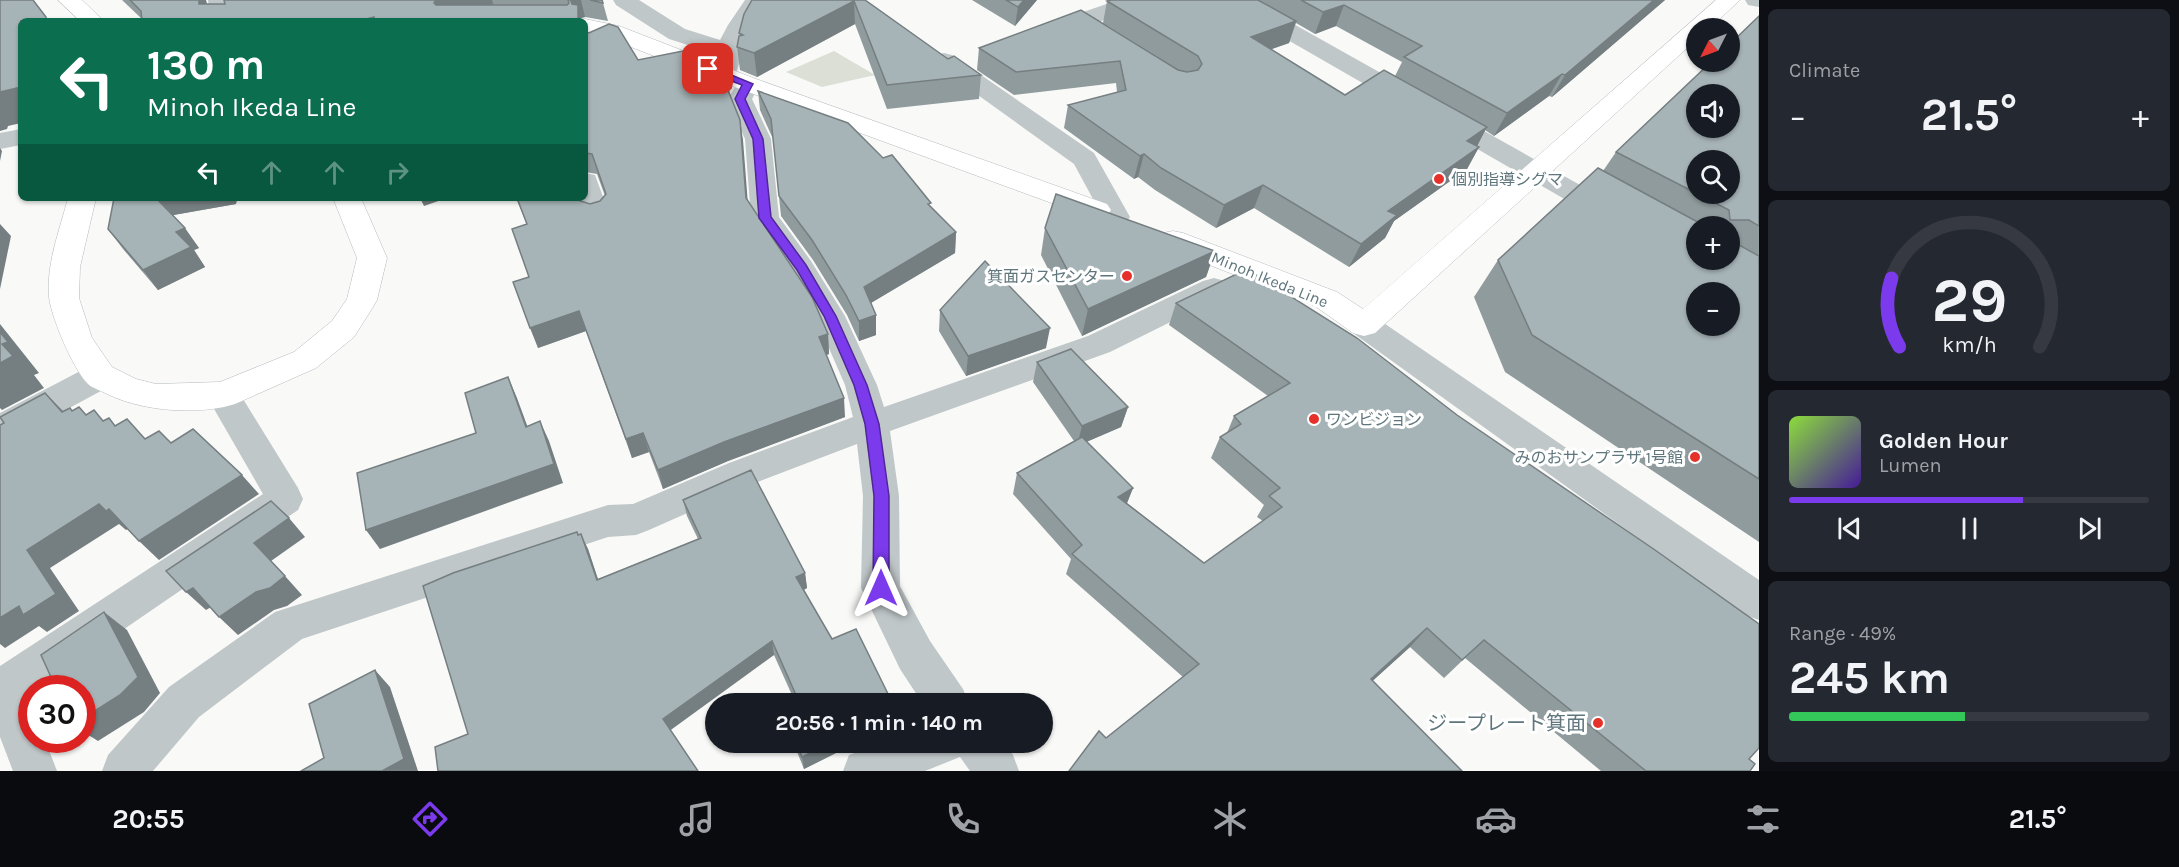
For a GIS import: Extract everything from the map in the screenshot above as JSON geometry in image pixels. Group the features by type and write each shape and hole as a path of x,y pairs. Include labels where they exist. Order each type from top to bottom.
{"main road":[{"path":"69,0 90,18"},
{"path":"1709,18 1729,0"},
{"name":"Minoh Ikeda Line","path":"588,27 611,31 737,79 1009,176 1326,299 1364,326"},
{"path":"1364,326 1686,39"},
{"path":"81,201 65,267 64,298 77,340 100,376 128,390 156,397 223,395 304,360 343,329 362,300 372,258 348,201"}],"street":[{"path":"219,0 222,18"},
{"path":"624,0 636,10 677,34 727,50"},
{"path":"756,0 735,27 727,50 737,79 740,99 758,139 765,218 801,268 830,316 861,385 872,424 881,496 881,588 915,655 941,693"},
{"path":"1028,40 1140,0"},
{"path":"1235,0 1631,225"},
{"path":"1081,21 1109,38"},
{"path":"588,44 611,31"},
{"path":"925,46 964,62 1085,159 1133,224"},
{"path":"0,141 18,138"},
{"path":"588,191 595,213"},
{"path":"124,771 184,702 289,625 608,521 636,519 742,473 872,424 1099,344 1251,270"},
{"path":"1364,326 1759,602"},
{"path":"0,429 100,376"},
{"path":"35,771 1,689 285,499 223,395"},
{"path":"865,771 915,753"},
{"path":"983,753 997,771"}],"shaded area":[{"path":"834,51 875,75 822,87 786,72"}],"building":[{"path":"0,0 33,0 46,18 18,18 18,88 0,92"},
{"path":"130,0 199,0 199,4 225,4 224,0 436,0 434,3 436,5 567,5 568,0 575,0 571,1 572,4 578,5 578,18 142,18 141,11"},
{"path":"752,0 865,0 948,59 954,56 981,75 887,85 854,1 754,53 737,47 739,36 743,35 739,33 744,14"},
{"path":"1006,0 1024,0 1018,7"},
{"path":"1258,0 1296,21 1251,37 1345,95 1384,70 1487,127 1467,141 1479,147 1388,211 1397,215 1361,244 1263,185 1224,205 1161,168 1144,154 1140,156 1068,105 1126,90 1120,61 1016,72 979,48 1081,10 1178,70 1187,72 1198,70 1202,64 1198,56 1107,1"},
{"path":"1301,0 1654,0 1565,75 1562,74 1507,113 1404,57 1422,46 1344,5 1323,12"},
{"path":"1759,16 1759,226 1749,220 1740,220 1740,216 1730,216 1729,210 1717,204 1740,204 1740,150 1686,150 1686,188 1616,152 1686,86 1686,138 1740,138 1740,84 1688,84 1700,72 1740,72 1740,34"},
{"path":"609,24 618,27 638,60 683,51 729,69 719,77 723,78 740,120 746,198 812,297 828,334 819,337 844,398 724,442 658,470 643,433 626,439 579,311 530,328 513,282 529,277 512,229 527,224 518,201 580,201 590,204 600,201 606,194 592,154 588,153 588,33"},
{"path":"758,91 848,123 883,158 892,155 931,203 928,204 956,232 864,287 876,315 859,321 846,295 812,240 779,196 771,119"},
{"name":"みのおサンプラザ 1号館","path":"1598,168 1687,216 1686,270 1740,270 1740,246 1759,256 1759,479 1532,335 1498,260"},
{"path":"1056,194 1215,251 1088,309 1045,228"},
{"path":"113,201 159,201 185,228 176,232 191,247 143,270 108,229"},
{"path":"985,261 1050,328 968,356 940,310"},
{"path":"1247,269 1357,338 1457,415 1759,624 1759,748 1749,759 1755,764 1750,771 1646,771 1484,640 1462,660 1427,628 1371,679 1462,771 1069,771 1099,731 1106,738 1199,664 1072,554 1082,545 1017,473 1082,437 1133,488 1118,497 1204,563 1282,507 1269,496 1280,488 1220,437 1241,424 1234,416 1290,383 1176,303"},
{"path":"0,332 8,342 2,344 13,356 0,363"},
{"path":"1071,349 1128,407 1082,426 1037,362"},
{"path":"508,377 526,427 540,421 554,464 366,530 357,473 476,433 465,393"},
{"path":"45,393 62,412 70,408 72,411 79,407 86,415 94,410 103,421 109,418 115,426 127,419 145,439 159,431 171,443 193,429 242,475 139,541 109,509 106,511 99,504 27,550 56,594 23,615 19,606 0,618 0,425 4,423 0,417"},
{"path":"751,470 805,573 796,577 832,639 856,629 888,693 795,693 772,641 663,719 698,771 438,771 435,747 468,734 423,586 453,573 577,532 578,535 581,534 597,580 701,538 683,500"},
{"path":"271,501 289,518 254,543 285,576 270,588 256,592 219,617 193,588 186,592 166,571"},
{"path":"104,612 138,677 120,695 96,710 96,675 50,675 41,655"},
{"path":"375,670 404,759 382,771 301,771 324,758 309,704"}],"place":[{"name":"個別指導シグマ","path":"1439,179"},
{"name":"箕面ガスセンター","path":"1127,276"},
{"name":"ワンビジョン","path":"1314,419"},
{"name":"みのおサンプラザ 1号館","path":"1695,457"},
{"name":"ジープレート箕面","path":"1598,723"}],"route":[{"path":"708,69 748,84 740,99 758,139 765,218 801,268 830,316 861,385 872,424 881,496 881,588"}]}
